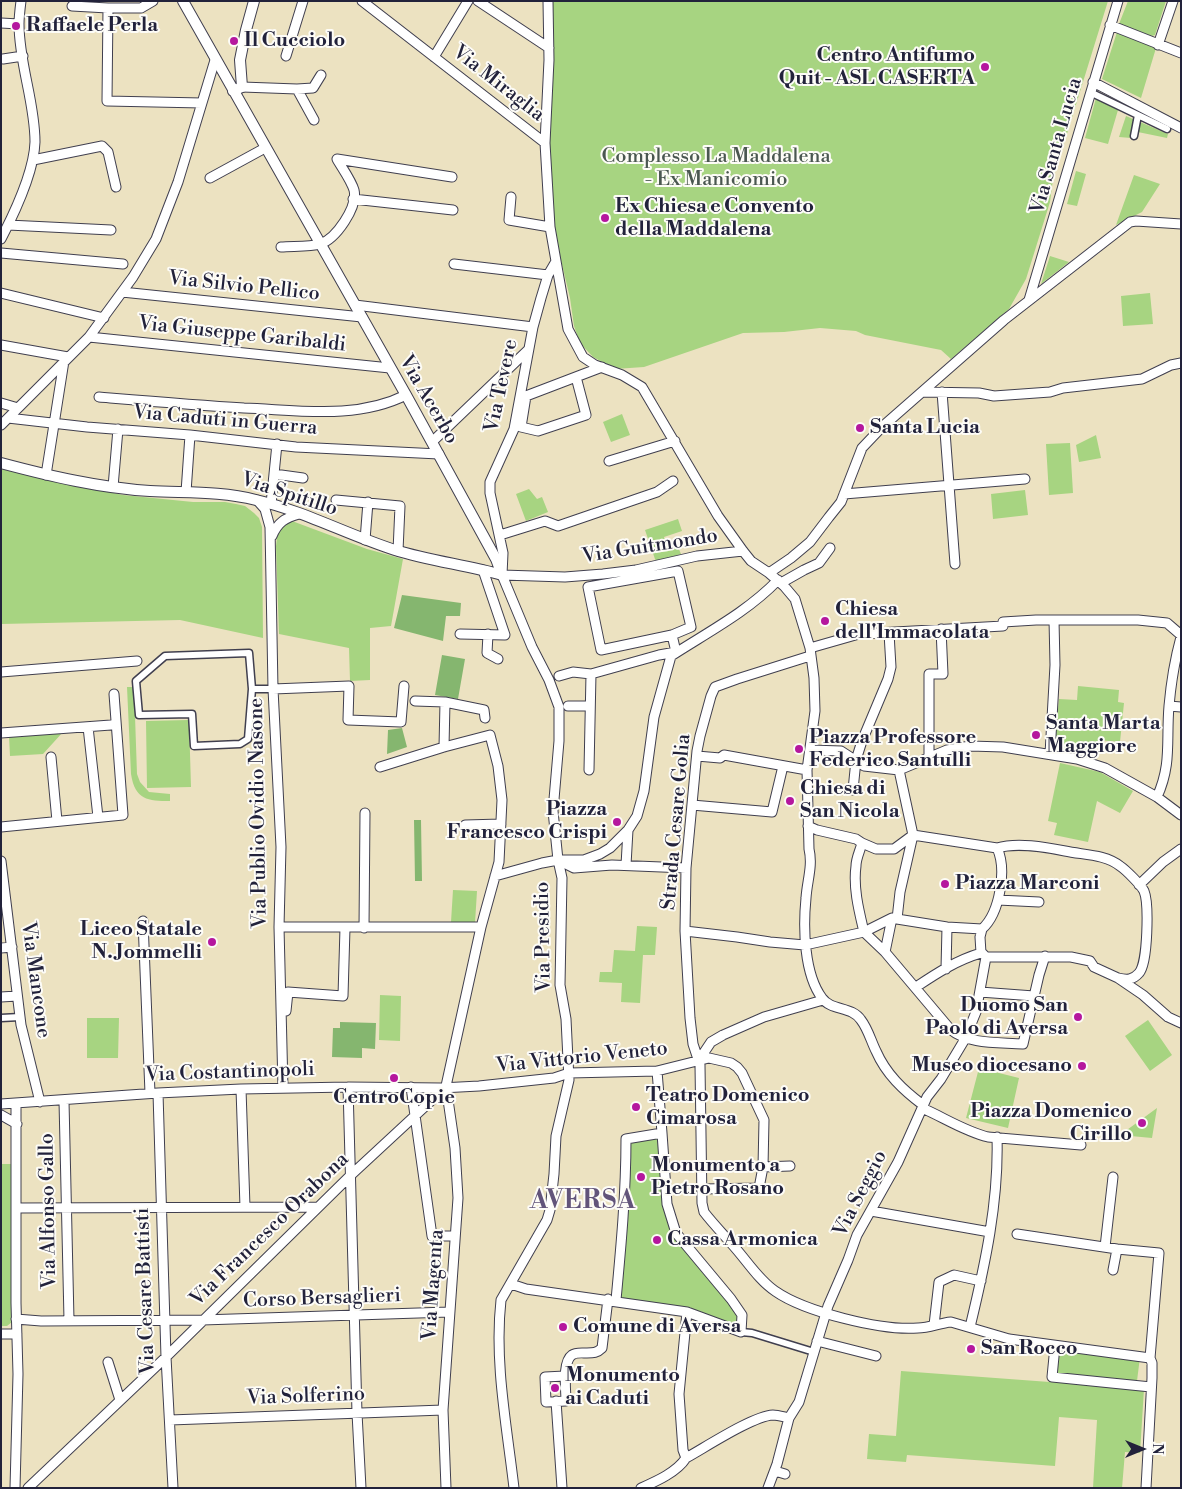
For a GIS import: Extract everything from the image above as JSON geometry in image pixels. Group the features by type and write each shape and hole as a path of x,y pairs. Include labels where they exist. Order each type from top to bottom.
{"street":[{"path":"1,239 22,193 33,160 35,143 33,109 19,24 21,1"},
{"path":"72,6 141,8 153,1"},
{"name":"Via Acerbo","path":"183,1 215,60 238,89 265,148 433,441 496,559 502,575"},
{"path":"254,1 240,60 238,89 313,88 321,75"},
{"path":"286,56 303,1"},
{"path":"434,57 468,1"},
{"path":"478,1 549,48"},
{"path":"545,143 549,48 548,1"},
{"name":"Via Santa Lucia","path":"1029,300 1118,1"},
{"path":"1158,45 1173,1"},
{"name":"Via Miraglia","path":"367,3 545,143 550,227 569,334 583,357 622,375 642,387 675,440 718,516 743,551 751,561 780,582 795,599 810,652 814,678 815,711 807,770 808,826 812,861 806,899 805,945 816,988 823,1000"},
{"path":"108,8 107,101 202,103"},
{"path":"1,23 19,24"},
{"path":"1110,25 1181,53"},
{"path":"3,58 23,56"},
{"path":"1,425 89,337 122,292 156,239 178,182 215,60"},
{"path":"1093,82 1181,128"},
{"path":"296,89 314,120"},
{"path":"1094,94 1167,129"},
{"path":"1134,136 1138,115"},
{"path":"33,160 102,146 108,152 116,187"},
{"path":"210,178 265,148"},
{"path":"281,247 320,244 334,235 345,222 354,190 337,159 452,177"},
{"path":"510,197 510,220 550,227"},
{"path":"353,199 453,210"},
{"path":"769,573 810,542 835,509 844,494 862,448 882,427 943,372 1029,300 1130,222 1181,224"},
{"path":"8,225 111,230"},
{"path":"1,253 123,264"},
{"name":"Via Tevere","path":"502,575 503,553 490,494 490,482 514,429 533,328 548,276 555,263"},
{"path":"454,264 548,276"},
{"name":"Via Silvio Pellico","path":"122,292 362,317"},
{"path":"1,293 104,318"},
{"path":"355,305 533,328"},
{"name":"Via Giuseppe Garibaldi","path":"89,337 390,368"},
{"path":"1,345 66,359"},
{"path":"433,441 528,350"},
{"path":"46,475 66,359"},
{"path":"922,392 980,393 994,396 1050,392 1063,388 1142,379 1171,365 1181,363"},
{"path":"576,377 586,415 538,431 521,427 526,396 602,367"},
{"path":"942,392 955,564"},
{"path":"99,397 208,406 330,412 376,406 406,395"},
{"path":"1,403 18,408"},
{"name":"Via Caduti in Guerra","path":"8,418 55,424 190,434 296,447 439,454"},
{"path":"113,487 118,429"},
{"path":"186,492 190,434"},
{"path":"610,461 675,440"},
{"path":"271,504 277,444"},
{"name":"Via Spitillo","path":"1,463 46,475 113,487 150,491 223,493 257,500 398,551 502,575"},
{"path":"274,474 303,478"},
{"path":"844,494 1025,479"},
{"path":"500,535 544,521 558,526 657,492 673,481"},
{"name":"Via Publio Ovidio Nasone","path":"257,500 265,509 268,517 270,538 273,689 281,848 279,927 282,1088"},
{"path":"336,500 400,506 398,551"},
{"path":"365,540 368,502"},
{"path":"270,538 277,524 283,519 299,514"},
{"path":"496,876 558,860 584,860 610,848 628,830 637,816 642,798 654,717 670,656 706,635 758,600 780,582 820,564 830,548"},
{"name":"Via Guitmondo","path":"502,575 565,577 603,574 636,570 697,556 743,551"},
{"path":"460,634 505,634 483,570"},
{"path":"678,571 691,627 672,635 601,650 588,586 678,571"},
{"name":"Via Presidio","path":"502,575 532,647 549,680 558,707 559,741 553,811 558,860 562,878 560,985 566,1019 569,1073 567,1093 556,1136 550,1210 547,1220 501,1300 499,1316 500,1358 514,1488"},
{"path":"1050,754 1055,665 1054,620"},
{"path":"810,652 859,634 1003,626 1003,622 1138,620 1167,623 1181,636 1176,654 1169,706 1167,768 1156,797"},
{"path":"929,757 929,674 943,674 941,629"},
{"path":"853,790 856,760 891,667 889,633"},
{"path":"482,652 485,634"},
{"path":"485,634 487,653 498,659"},
{"path":"672,635 676,652"},
{"path":"558,676 573,672 591,674 676,652"},
{"name":"Strada Cesare Golia","path":"810,652 715,687 700,736 686,868 685,931 693,1044 699,1060 702,1090 702,1189 704,1212 761,1278 782,1295 826,1314 886,1326 919,1328 952,1322 1009,1339 1150,1358"},
{"path":"249,653 252,689 248,739 240,744 194,746 192,714 139,715 136,681 165,656 249,653"},
{"path":"1,672 137,661"},
{"path":"589,770 591,674"},
{"path":"252,689 349,686 348,720 401,722 404,686"},
{"path":"1,827 123,815 114,694"},
{"path":"415,701 445,702 484,710 485,718"},
{"path":"444,747 445,702"},
{"path":"568,706 590,706"},
{"path":"1169,706 1181,707"},
{"path":"1,733 111,725"},
{"path":"88,727 98,817"},
{"path":"380,767 490,735 498,766 501,792 501,824 496,876 481,927 446,1086"},
{"path":"811,750 841,751 864,766 899,770 948,750 970,746 1003,747 1050,754 1077,759 1105,768 1156,797 1181,815"},
{"path":"697,756 720,758 724,755 807,770"},
{"path":"51,758 57,821"},
{"path":"692,805 772,812 783,766"},
{"path":"885,952 895,918 913,835 899,770"},
{"path":"364,928 365,813"},
{"path":"465,824 501,824"},
{"path":"808,826 817,830 856,839 876,849 894,849 913,835 997,848 1028,846 1098,856 1120,865 1143,890 1146,913 1145,952 1140,972 1133,978 1127,980 1118,978 1094,967 1090,961 1070,957 983,955 966,957 916,987"},
{"path":"626,864 628,830"},
{"path":"862,843 856,864 855,882 864,932 885,952 950,1029 966,1039 1023,1044 1045,956"},
{"path":"685,931 805,945 864,932 895,918 947,927 982,929 988,924 1000,892 1001,863 997,848"},
{"path":"1139,885 1163,862 1181,849"},
{"path":"558,860 574,868 626,864 686,868"},
{"name":"Via Mancone","path":"1,861 4,901 12,947 20,1017 40,1102"},
{"path":"998,900 1039,902"},
{"name":"Via Cesare Battisti","path":"143,920 161,1208 173,1488"},
{"path":"279,927 481,927"},
{"path":"946,968 947,927"},
{"path":"286,1011 288,992 343,996 345,928"},
{"name":"Via Seggio","path":"768,1488 775,1471 789,1418 799,1402 826,1314 857,1235 898,1162 927,1097 966,1039 976,1012 980,992 983,955 980,937 982,929"},
{"path":"1,948 12,947"},
{"path":"1118,978 1143,995 1168,1017 1181,1023"},
{"path":"980,992 1034,996"},
{"path":"1,997 17,996"},
{"path":"699,1060 711,1042 723,1035 764,1017 823,1000 830,1005 853,1013 861,1019 890,1076 923,1106 958,1126 977,1134 997,1137 1081,1144"},
{"path":"1,1018 20,1017"},
{"name":"Via Vittorio Veneto","path":"446,1086 488,1085 554,1078 569,1073 657,1071 709,1058 731,1063 738,1067 742,1073 764,1120 763,1167 759,1188 702,1189"},
{"path":"657,1071 667,1204 676,1233 742,1315 741,1332"},
{"name":"Via Costantinopoli","path":"1,1104 241,1089 441,1088 446,1086"},
{"name":"Via Francesco Orabona","path":"28,1488 166,1358 202,1320 318,1207 446,1086"},
{"name":"Via Magenta","path":"446,1086 455,1148 458,1198 443,1410 446,1488"},
{"path":"348,1087 356,1413 361,1488"},
{"path":"410,1087 432,1236 455,1236"},
{"path":"241,1089 245,1207"},
{"name":"Via Alfonso Gallo","path":"64,1101 69,1320"},
{"path":"15,1488 18,1374 16,1319 18,1124 16,1103"},
{"path":"1,1115 18,1124"},
{"path":"566,1376 545,1377 546,1402 566,1401 567,1362 570,1356 574,1353 600,1351 602,1346 623,1235 626,1139 662,1133"},
{"path":"970,1327 990,1232 996,1175 997,1137"},
{"path":"763,1167 790,1166"},
{"path":"1105,1247 1113,1177"},
{"path":"17,1208 318,1207"},
{"path":"871,1211 990,1232"},
{"path":"1017,1234 1117,1249 1158,1253 1150,1358 1152,1363 1152,1387 1146,1488"},
{"path":"1113,1270 1117,1249"},
{"path":"934,1325 939,1282 954,1275 981,1282"},
{"path":"510,1284 526,1289 686,1312 741,1332 752,1333 814,1352"},
{"name":"Corso Bersaglieri","path":"16,1319 202,1320 449,1312"},
{"path":"641,1488 682,1465 685,1454 679,1394 686,1312"},
{"path":"1,1334 17,1334"},
{"path":"817,1341 876,1356"},
{"path":"1055,1346 1052,1377 1152,1387"},
{"path":"108,1362 120,1400"},
{"path":"556,1401 562,1488"},
{"name":"Via Solferino","path":"170,1420 443,1410"},
{"path":"685,1454 762,1418 772,1415 789,1418"},
{"path":"775,1471 785,1474"}],"green space":[{"name":"Complesso La Maddalena - Ex Manicomio","path":"552,1 1108,1 1053,179 1050,202 1026,279 1009,309 951,359 941,350 865,335 856,331 820,328 784,332 743,333 644,367 615,369 593,357 580,343 574,326 570,298 553,227 548,151 553,46"},
{"path":"1128,1 1166,1 1155,35 1152,36 1119,24"},
{"path":"1117,32 1156,48 1141,98 1102,79"},
{"path":"1096,98 1118,110 1108,144 1085,138"},
{"path":"1126,116 1168,134 1167,138 1133,131 1131,138 1119,137"},
{"path":"1076,171 1086,174 1077,206 1067,204"},
{"path":"1134,175 1160,184 1142,212 1116,225"},
{"path":"1050,256 1069,262 1041,284"},
{"path":"1150,293 1153,324 1123,326 1121,296"},
{"path":"622,414 630,435 611,442 603,422"},
{"path":"1096,435 1101,458 1079,462 1076,445"},
{"path":"1070,443 1073,493 1049,495 1046,444"},
{"path":"1,469 123,495 193,502 225,502 245,506 259,518 262,527 263,638 180,620 1,624"},
{"path":"529,489 537,499 542,497 548,512 526,521 516,494"},
{"path":"1025,490 1028,515 993,519 991,494"},
{"path":"678,519 682,531 664,537 668,550 678,547 681,554 656,562 645,530"},
{"path":"292,521 367,549 403,559 391,626 370,628 370,680 350,681 349,648 279,634 276,546 278,530"},
{"path":"402,595 461,603 460,616 446,616 443,641 394,628"},
{"path":"442,655 465,659 458,699 435,695"},
{"path":"1078,686 1119,690 1118,702 1124,703 1120,742 1098,740 1096,755 1054,751 1059,699 1077,700"},
{"path":"127,687 134,687 137,774 140,782 149,792 170,794 170,801 144,797 139,794 133,783"},
{"path":"189,720 191,787 147,788 146,721"},
{"path":"402,728 407,747 387,754 388,730"},
{"path":"63,732 43,754 10,756 9,736"},
{"path":"1060,763 1100,772 1133,791 1120,813 1097,801 1088,842 1054,835 1057,823 1048,821"},
{"path":"414,820 421,820 422,881 415,881"},
{"path":"453,890 477,891 475,923 451,922"},
{"path":"637,926 657,927 655,955 643,955 640,1003 621,1002 622,983 599,982 600,972 612,972 614,950 635,951"},
{"path":"380,995 401,996 400,1041 379,1040"},
{"path":"87,1018 119,1018 118,1058 87,1058"},
{"path":"1148,1020 1172,1055 1150,1071 1125,1036"},
{"path":"340,1022 376,1023 375,1049 362,1048 362,1058 332,1057 333,1028 340,1028"},
{"path":"979,1068 1019,1078 1008,1128 966,1118"},
{"path":"1157,1108 1152,1138 1120,1135"},
{"path":"659,1135 666,1213 673,1237 726,1297 739,1318 737,1327 617,1299 627,1140"},
{"path":"1,1164 12,1164 12,1322 7,1326 1,1326"},
{"path":"1058,1349 1140,1357 1137,1381 1056,1373"},
{"path":"901,1371 1144,1389 1140,1453 1125,1452 1122,1488 1093,1488 1097,1420 1059,1417 1055,1466 907,1455 906,1462 867,1459 869,1434 896,1436"}],"place":[{"name":"Raffaele Perla","path":"16,26"},
{"name":"Il Cucciolo","path":"234,41"},
{"name":"Centro Antifumo Quit - ASL CASERTA","path":"985,67"},
{"name":"Ex Chiesa e Convento della Maddalena","path":"605,218"},
{"name":"Santa Lucia","path":"860,428"},
{"name":"Chiesa dell'Immacolata","path":"825,621"},
{"name":"Santa Marta Maggiore","path":"1036,735"},
{"name":"Piazza Professore Federico Santulli","path":"799,749"},
{"name":"Chiesa di San Nicola","path":"790,801"},
{"name":"Piazza Francesco Crispi","path":"617,822"},
{"name":"Piazza Marconi","path":"945,884"},
{"name":"Liceo Statale N. Jommelli","path":"212,942"},
{"name":"Duomo San Paolo di Aversa","path":"1078,1017"},
{"name":"Museo diocesano","path":"1082,1066"},
{"name":"CentroCopie","path":"394,1078"},
{"name":"Teatro Domenico Cimarosa","path":"636,1107"},
{"name":"Piazza Domenico Cirillo","path":"1142,1123"},
{"name":"Monumento a Pietro Rosano","path":"641,1177"},
{"name":"Cassa Armonica","path":"657,1240"},
{"name":"Comune di Aversa","path":"563,1327"},
{"name":"San Rocco","path":"971,1349"},
{"name":"Monumento ai Caduti","path":"555,1388"}],"district":[{"name":"AVERSA","path":"583,1202"}]}
